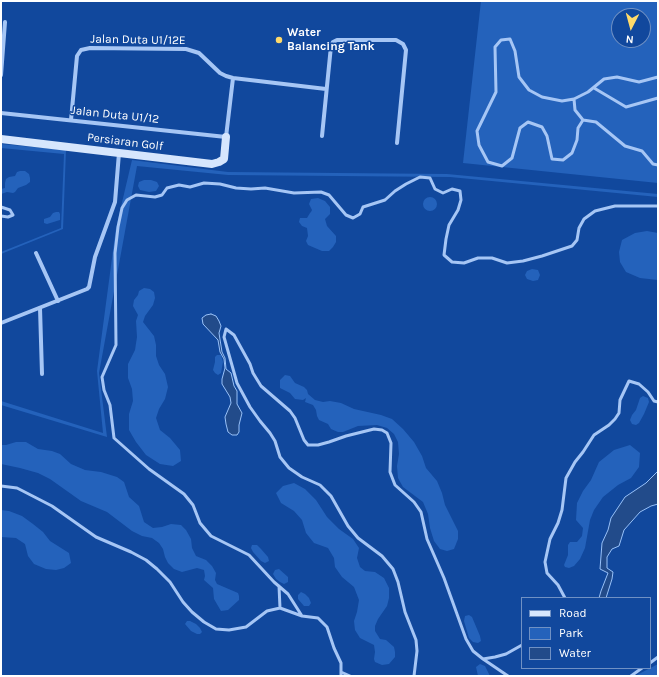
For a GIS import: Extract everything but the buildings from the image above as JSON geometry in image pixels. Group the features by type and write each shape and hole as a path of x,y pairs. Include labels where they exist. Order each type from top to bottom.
{"street":[{"path":"1,75 5,22"},
{"path":"322,136 331,46 333,42 337,40 396,40 403,44 406,50 397,143"},
{"name":"Jalan Duta U1/12E","path":"71,120 77,56 81,50 90,48 186,48 199,53 220,73 233,78"},
{"path":"226,137 233,78 326,89"},
{"name":"Jalan Duta U1/12","path":"1,113 226,137"},
{"name":"Persiaran Golf","path":"1,139 212,164 224,159 226,137"},
{"path":"1,323 58,301 89,287 95,257 115,202 119,153"},
{"path":"36,253 58,301"},
{"path":"40,308 42,374"}],"lane":[{"path":"583,120 578,128 577,140 572,153 563,160 552,159 547,136 542,127 528,122 520,128 512,158 502,166 488,162 479,145 477,131 496,92 495,47 501,40 510,40 515,51 519,77 529,90 542,97 562,101 574,99 588,92 604,80 617,77 639,82 658,77"},
{"path":"594,88 626,107 658,98"},
{"path":"574,99 575,110 583,120 596,122 625,146 642,151 653,164 658,165"},
{"path":"302,616 288,594 249,555 211,536 200,523 193,504 184,494 149,469 114,438 110,405 104,390 102,377 116,345 115,253 119,221 122,208 127,200 136,194 155,197 162,195 167,188 179,186 190,187 204,183 220,184 236,188 265,188 294,193 320,192 329,195 346,215 353,218 360,214 363,207 385,200 406,184 420,177 430,178 435,189 443,193 452,189 460,191 461,200 458,210 449,224 444,255 452,262 464,263 478,258 492,258 507,263 542,256 572,246 577,240 579,228 584,219 595,211 615,206 658,206"},
{"path":"1,207 10,210 13,215 8,217 1,216"},
{"path":"414,676 416,665 416,640 405,612 398,582 393,569 382,556 358,538 348,526 331,496 320,486 302,478 289,468 280,457 275,441 250,407 237,383 224,337 226,330 234,335 261,386 290,411 295,418 304,440 308,445 318,445 352,434 374,429 382,430 387,434 391,443 390,472 395,485 414,502 421,512 428,540 444,578 466,639 472,651 508,676"},
{"path":"564,597 558,585 547,573 545,562 550,538 558,523 562,510 566,478 594,435 609,425 619,413 620,400 629,381 639,384 648,392 654,401 658,402"},
{"path":"1,486 17,488 52,506 96,537 146,560 170,582 183,602 192,612 204,622 216,629 229,630 246,627 267,610 280,608 302,616 318,618 326,627 341,663 341,674 350,676"},
{"path":"279,586 280,608"},
{"path":"483,658 506,654 521,645"},
{"path":"631,676 641,669"}],"green space":[{"path":"481,1 658,1 658,183 463,163"},
{"path":"1,144 66,150 63,229 1,254 1,252 61,228 64,154 1,148"},
{"path":"132,160 228,172 447,174 658,194 658,197 450,177 228,175 137,166 99,373 107,437 1,405 1,401 103,433 97,371 116,228"},
{"path":"25,171 29,174 30,182 18,188 13,193 7,192 1,194 1,189 5,188 6,179 15,176 17,172"},
{"path":"144,180 157,182 159,186 156,191 149,192 140,190 138,186 139,182"},
{"path":"430,197 435,199 437,204 435,209 430,211 425,209 423,204 425,199"},
{"path":"318,198 325,201 330,207 330,214 325,219 327,226 336,236 336,242 329,251 322,251 308,245 306,241 308,236 307,228 302,226 299,222 300,218 307,218 311,212 312,210 309,204 311,199"},
{"path":"56,212 59,212 60,214 60,220 47,224 44,223 44,219 50,217"},
{"path":"647,231 658,233 658,280 640,278 626,272 620,262 619,252 622,240 635,233"},
{"path":"532,269 538,270 540,275 538,280 533,281 527,279 525,275 527,271"},
{"path":"144,288 150,289 154,292 155,298 153,305 145,316 143,322 154,336 156,356 159,365 165,374 168,387 165,399 156,418 160,430 170,438 180,450 181,461 173,466 160,464 146,455 129,430 129,414 133,401 132,389 128,378 128,364 135,350 137,337 136,321 138,315 133,306 134,300 139,291"},
{"path":"217,355 221,355 223,362 221,373 218,375 213,370 215,357"},
{"path":"285,375 290,376 295,383 304,387 308,394 315,400 341,403 354,409 381,415 392,419 403,429 414,442 422,456 426,468 437,481 445,505 458,531 458,539 454,549 447,551 440,549 434,541 428,514 423,502 403,487 398,478 398,442 394,434 387,428 377,425 358,426 343,432 338,432 331,429 328,424 319,420 313,405 305,402 306,398 303,400 295,399 290,393 280,388 280,380"},
{"path":"643,396 648,398 649,402 639,423 636,425 632,424 630,420 636,410 640,398"},
{"path":"26,442 38,449 60,454 71,464 85,470 101,472 117,477 124,482 129,497 139,506 144,522 153,528 171,524 181,525 191,539 192,548 196,556 206,560 212,566 216,573 215,580 217,584 238,593 239,600 228,610 221,611 214,599 213,588 204,580 204,570 197,568 182,572 174,569 168,563 159,543 152,538 142,536 132,531 107,512 81,501 50,479 38,473 1,464 1,445"},
{"path":"630,445 640,453 639,467 631,478 618,485 603,497 594,510 590,520 585,548 580,559 574,566 569,568 565,567 564,565 568,555 568,545 570,542 577,542 582,536 583,528 576,520 577,503 583,491 591,480 599,462 614,450"},
{"path":"294,483 305,489 316,500 327,517 339,529 353,539 359,548 357,558 360,567 365,571 375,572 384,578 389,588 389,598 387,606 375,626 375,631 380,639 386,640 394,647 395,657 389,664 382,665 375,662 374,645 360,638 355,630 354,621 359,600 354,587 342,577 335,567 334,558 328,548 314,543 306,533 302,520 294,511 281,503 276,493 283,486"},
{"path":"1,510 9,511 22,516 33,524 43,532 50,541 69,553 71,563 64,568 56,570 46,569 34,564 28,556 25,544 16,538 1,537"},
{"path":"252,545 257,545 268,557 269,561 265,563 261,561 253,552 251,548"},
{"path":"279,569 288,577 288,582 284,584 276,579 273,574 275,570"},
{"path":"301,592 309,598 311,603 309,606 304,606 298,599 298,595"},
{"path":"469,615 472,617 480,636 481,641 478,643 473,642 469,638 464,621 465,616"},
{"path":"187,621 196,624 202,632 197,634 191,631 185,624"},
{"path":"480,664 485,666 490,676 478,676 476,667"},
{"path":"658,664 658,676 635,676 651,669"}],"water":[{"path":"211,314 216,316 221,326 219,333 226,369 231,373 234,386 237,391 237,404 242,413 239,432 237,435 232,435 228,432 226,424 225,417 231,403 230,397 222,384 225,368 224,359 220,352 218,340 203,324 202,318"},
{"path":"658,471 658,504 640,512 624,530 619,546 612,549 607,557 607,568 613,572 612,579 606,597 599,597 608,573 600,569 602,543 608,530 611,518 625,497 646,483"}],"place":[{"name":"Water Balancing Tank","path":"279,40"}]}
